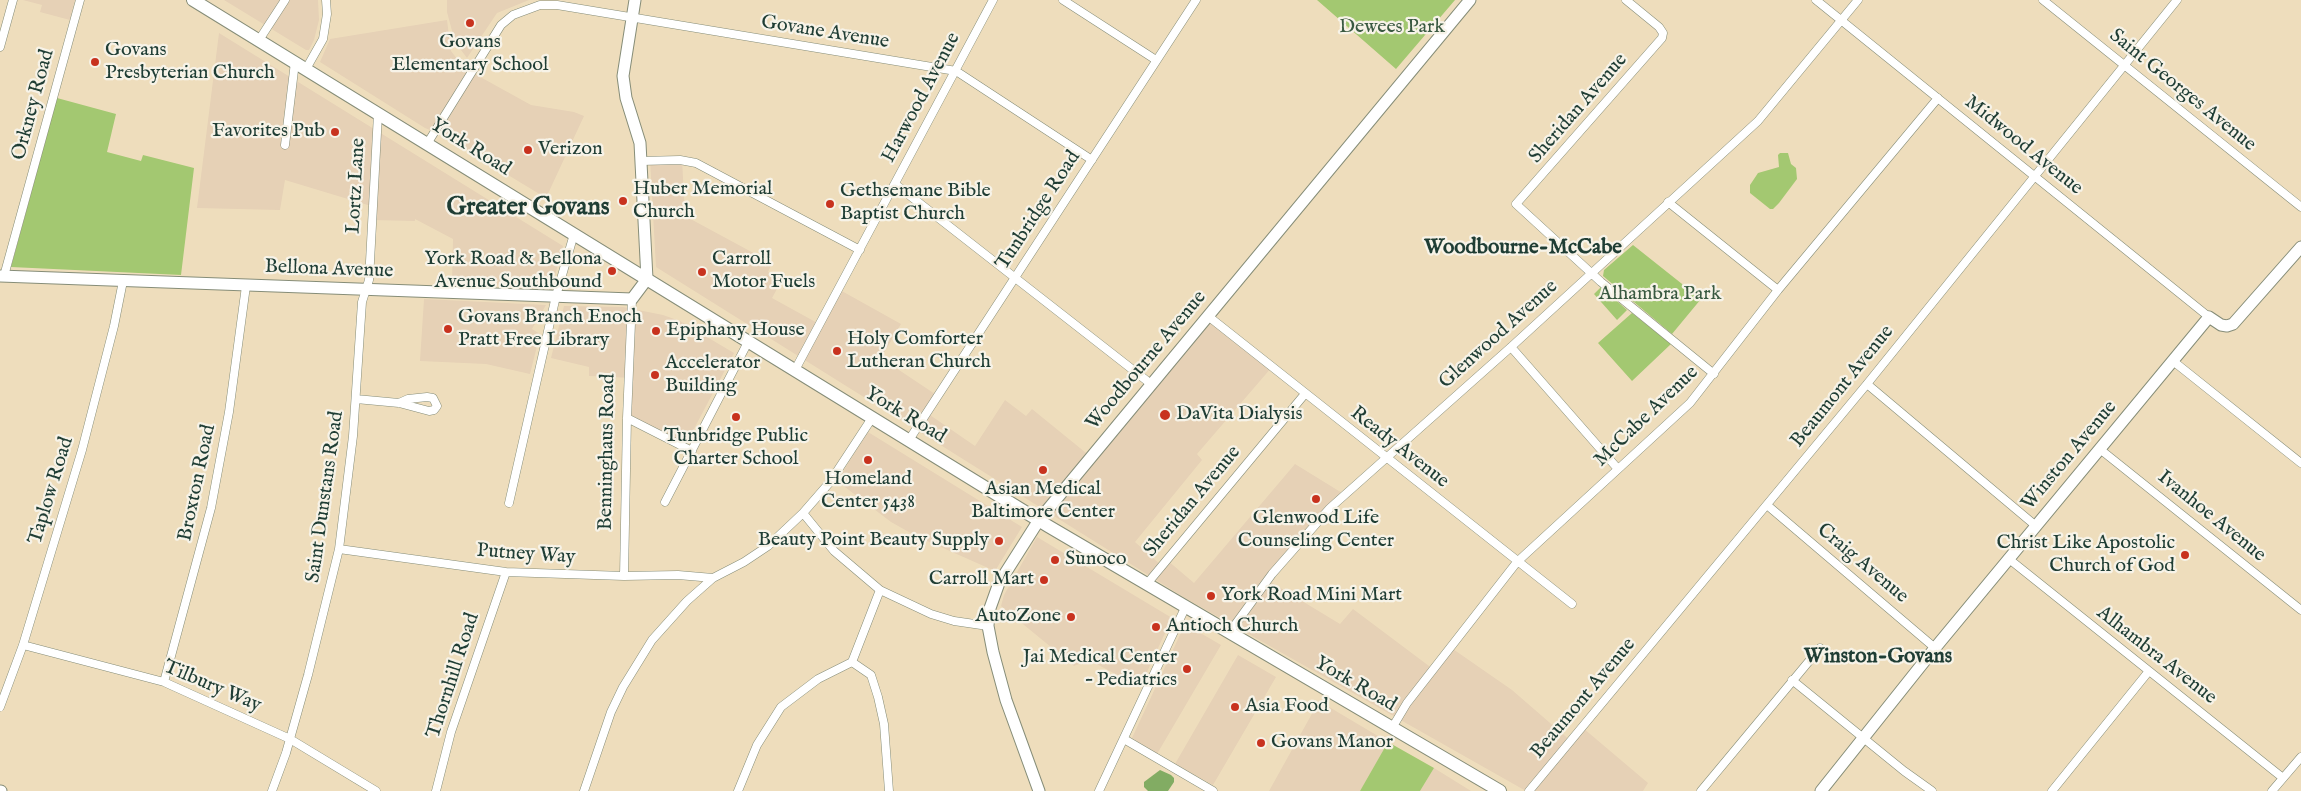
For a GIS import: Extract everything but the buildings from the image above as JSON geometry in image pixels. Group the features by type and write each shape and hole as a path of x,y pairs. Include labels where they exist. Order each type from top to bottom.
{"main road":[{"name":"York Road","path":"193,0 1146,585 1499,791"}],"street":[{"path":"0,47 13,0"},
{"name":"Orkney Road","path":"2,276 80,0"},
{"path":"259,40 285,0"},
{"path":"285,145 300,66 323,39 326,23 326,0"},
{"path":"632,299 647,279 640,142 624,85 635,0"},
{"name":"Harwood Avenue","path":"795,370 993,0"},
{"path":"1063,0 1156,60"},
{"name":"Tunbridge Road","path":"909,440 1196,0"},
{"name":"Woodbourne Avenue","path":"1039,791 1006,700 988,626 992,600 999,583 1039,520 1470,0"},
{"name":"Sheridan Avenue","path":"1592,272 1516,204 1653,49 1663,33 1654,22 1626,0"},
{"name":"Midwood Avenue","path":"1816,0 2209,317"},
{"name":"Glenwood Avenue","path":"1229,633 1256,594 1302,538 1361,479 1388,458 1758,121 1858,0"},
{"name":"Saint Georges Avenue","path":"2043,0 2301,207"},
{"name":"Beaumont Avenue","path":"1529,791 1867,384 2177,0"},
{"name":"Govane Avenue","path":"427,144 495,32 508,18 529,7 557,5 956,71 1092,160"},
{"name":"McCabe Avenue","path":"1392,728 1407,703 1517,562 1690,404 1778,290 1938,98"},
{"name":"Lortz Lane","path":"366,290 369,280 378,114"},
{"path":"642,161 672,160 696,163 860,250"},
{"path":"895,184 1151,384"},
{"path":"1668,202 1778,290"},
{"path":"509,503 556,296 574,234"},
{"path":"2209,317 2221,325 2227,326 2232,324 2301,246"},
{"path":"1592,272 1601,282 1714,374"},
{"name":"Bellona Avenue","path":"2,276 632,299"},
{"name":"Taplow Road","path":"0,707 23,645 82,450 114,326 123,281"},
{"name":"Broxton Road","path":"164,682 211,508 229,412 246,286"},
{"name":"Saint Dunstans Road","path":"272,791 290,739 339,549 356,400 362,302 366,290"},
{"name":"Benninghaus Road","path":"624,576 627,418 632,299"},
{"name":"Ready Avenue","path":"1208,316 1304,395 1388,458 1572,604"},
{"name":"Winston Avenue","path":"1821,791 1935,648 2101,450 2209,317"},
{"path":"665,502 748,342"},
{"path":"1511,347 1618,469"},
{"path":"2173,361 2301,463"},
{"path":"1867,384 2036,526"},
{"name":"Sheridan Avenue","path":"1146,585 1304,395"},
{"path":"356,400 399,403"},
{"path":"627,418 692,452"},
{"path":"584,791 611,712 634,668 668,621 713,578 744,562 768,546 803,513 830,482 872,418"},
{"name":"Ivanhoe Avenue","path":"2101,450 2301,610"},
{"name":"Craig Avenue","path":"1767,505 1935,648"},
{"path":"803,513 834,551 880,590 931,614 954,621 988,626"},
{"name":"Putney Way","path":"339,549 506,572 624,576 678,574 713,578"},
{"name":"Alhambra Avenue","path":"2009,559 2283,778"},
{"name":"Thornhill Road","path":"436,791 454,724 506,572"},
{"path":"738,791 757,745 781,707 818,679 852,662 880,590"},
{"path":"1099,791 1185,608"},
{"name":"Tilbury Way","path":"23,645 164,682 290,739 376,791"},
{"path":"1701,791 1820,648"},
{"path":"852,662 866,669 871,675 878,696 884,724 889,791"},
{"path":"2052,791 2149,671"},
{"path":"1792,680 1864,739 1932,791"},
{"path":"1124,739 1214,791"},
{"path":"2272,791 2301,757"}],"shaded area":[{"path":"23,0 75,0 70,20 40,12 42,5"},
{"path":"224,0 318,0 319,20 314,40 309,50 306,50"},
{"name":"Govans Elementary School","path":"447,0 529,0 497,13 467,58 455,42 447,12"},
{"path":"447,20 451,51 464,68 531,105 574,112 584,116 546,198 442,135 425,128 320,62 330,39"},
{"path":"219,33 563,246 552,286 452,284 453,239 415,219 415,221 371,220 371,206 285,180 280,210 197,208"},
{"path":"650,159 682,159 685,216 772,263 768,272 782,280 772,298 821,325 840,290 901,324 881,358 938,396 927,413 975,446 1005,400 1026,416 1032,409 1091,457 1208,318 1272,367 1197,454 1202,460 1135,542 1162,566 1167,560 1194,583 1295,464 1347,496 1269,581 1340,624 1353,609 1433,669 1450,647 1512,690 1572,742 1583,728 1648,783 1643,791 1526,791 1185,598 656,267"},
{"path":"424,299 546,305 532,329 540,334 530,374 486,364 420,361"},
{"path":"564,306 623,307 663,315 680,321 734,353 686,444 631,415 633,378 589,376 589,367 551,358"},
{"path":"868,432 1022,527 995,571 916,536 891,522 837,481"},
{"path":"1037,537 1172,618 1140,687 1089,660 1074,666 1001,606 1004,595"},
{"path":"1185,624 1221,645 1157,754 1132,738"},
{"path":"1238,655 1276,677 1213,785 1175,764"},
{"path":"1319,701 1388,742 1360,791 1269,791"},
{"path":"1434,768 1471,791 1420,791"}],"green space":[{"name":"Dewees Park","path":"1317,0 1455,0 1396,69"},
{"path":"57,98 116,114 107,152 141,161 143,155 194,168 181,275 11,267"},
{"path":"1780,153 1788,153 1791,164 1796,168 1797,179 1779,203 1773,209 1770,209 1750,193 1750,185 1758,173 1779,167 1778,155"},
{"name":"Alhambra Park","path":"1633,245 1701,299 1672,334 1603,276 1604,270"},
{"name":"Alhambra Park","path":"1601,287 1627,310 1617,320 1594,294"},
{"name":"Alhambra Park","path":"1632,313 1671,344 1632,381 1598,343"},
{"path":"1388,742 1434,768 1420,791 1360,791"},
{"path":"1160,770 1171,775 1174,778 1174,782 1168,791 1148,791 1144,787 1144,782"}],"place":[{"name":"Govans Elementary School","path":"470,23"},
{"name":"Govans Presbyterian Church","path":"95,62"},
{"name":"Favorites Pub","path":"335,132"},
{"name":"Verizon","path":"528,150"},
{"name":"Huber Memorial Church","path":"623,201"},
{"name":"Gethsemane Bible Baptist Church","path":"830,204"},
{"name":"York Road & Bellona Avenue Southbound","path":"612,271"},
{"name":"Carroll Motor Fuels","path":"702,272"},
{"name":"Govans Branch Enoch Pratt Free Library","path":"448,329"},
{"name":"Epiphany House","path":"656,331"},
{"name":"Holy Comforter Lutheran Church","path":"837,351"},
{"name":"Accelerator Building","path":"655,375"},
{"name":"DaVita Dialysis","path":"1165,415"},
{"name":"Tunbridge Public Charter School","path":"736,417"},
{"name":"Homeland Center 5438","path":"868,460"},
{"name":"Asian Medical Baltimore Center","path":"1043,470"},
{"name":"Glenwood Life Counseling Center","path":"1316,499"},
{"name":"Beauty Point Beauty Supply","path":"999,541"},
{"name":"Christ Like Apostolic Church of God","path":"2185,555"},
{"name":"Sunoco","path":"1055,560"},
{"name":"Carroll Mart","path":"1044,580"},
{"name":"York Road Mini Mart","path":"1211,596"},
{"name":"AutoZone","path":"1071,617"},
{"name":"Antioch Church","path":"1156,627"},
{"name":"Jai Medical Center – Pediatrics","path":"1187,669"},
{"name":"Asia Food","path":"1235,707"},
{"name":"Govans Manor","path":"1261,743"}],"district":[{"name":"Greater Govans","path":"528,209"},
{"name":"Woodbourne-McCabe","path":"1523,249"},
{"name":"Winston-Govans","path":"1878,658"}]}
